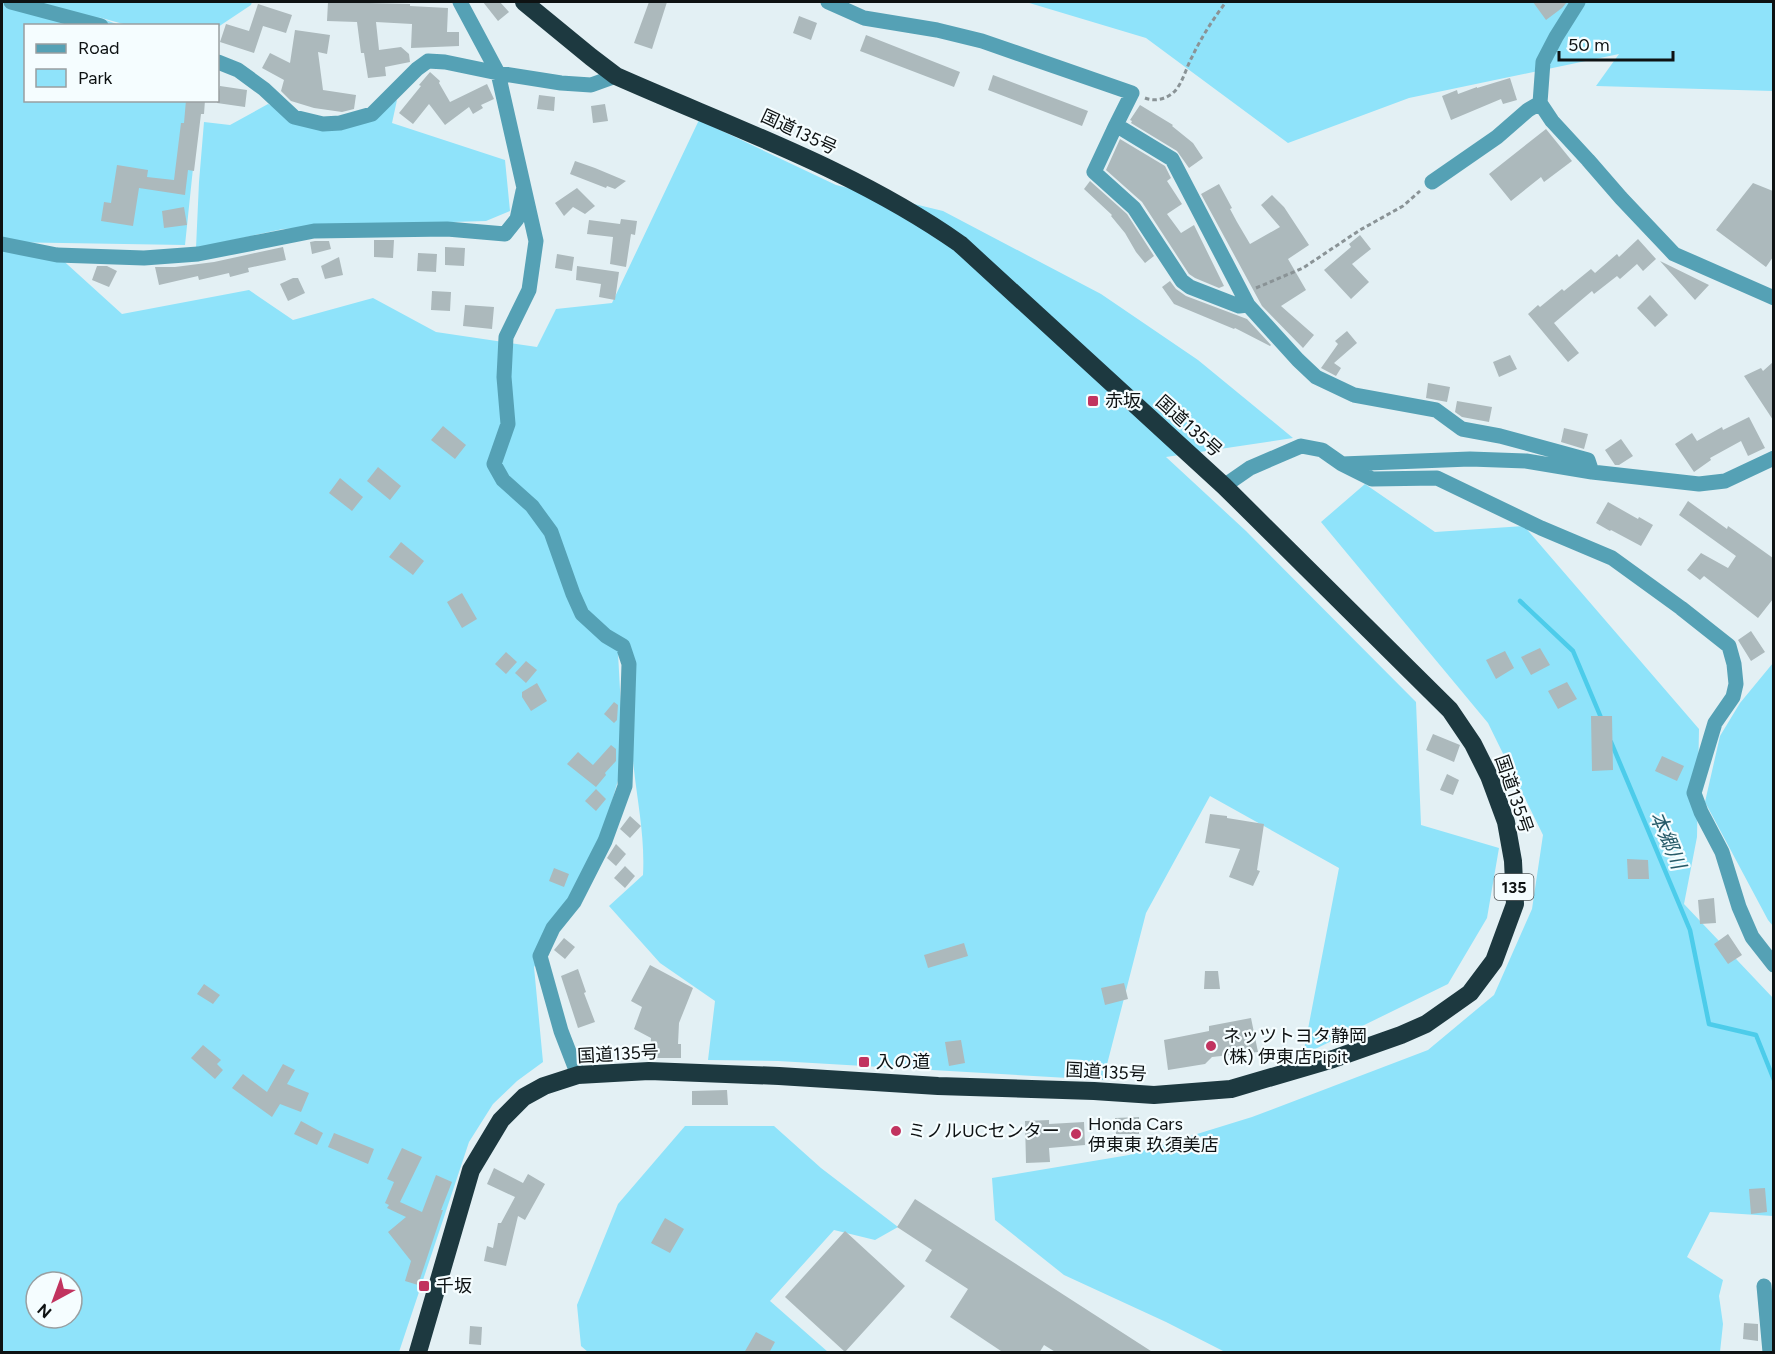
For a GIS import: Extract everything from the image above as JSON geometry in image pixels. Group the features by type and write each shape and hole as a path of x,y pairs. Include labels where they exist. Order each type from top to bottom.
{"highway":[{"name":"国道135号","path":"418,1353 471,1170 501,1120 524,1097 544,1086 578,1076 649,1071 1154,1095 1231,1089 1333,1059 1425,1024 1470,993 1494,961 1515,904 1513,861 1506,822 1489,776 1473,744 1450,710 1224,486 960,244 926,220 879,193 811,159 616,76 524,2"}],"street":[{"path":"11,2 94,24"},
{"path":"460,2 498,73 536,241 530,290 506,337 504,377 508,424 494,464 503,480 532,506 551,532 582,614 606,636 623,646 629,664 625,786 605,841 574,902 553,928 540,956 561,1031 578,1076"},
{"path":"828,2 864,18 938,30 982,41 1132,93 1094,172 1134,208 1182,281 1190,287 1239,306 1246,299"},
{"path":"1578,2 1543,62 1540,103 1552,121 1674,254 1773,298"},
{"path":"219,62 238,70 264,89 294,117 323,124 340,123 372,114 417,69 428,62 445,62 561,83 591,85 616,76"},
{"path":"1432,182 1497,137 1528,110 1540,103"},
{"path":"1116,125 1172,159 1246,299 1298,360 1316,377 1354,395 1436,410 1462,429 1500,436 1588,460 1593,472"},
{"path":"2,244 57,255 144,258 198,254 314,231 447,229 505,234 517,219 524,184"},
{"path":"1224,486 1250,468 1301,446 1322,450 1342,464 1372,479 1437,478 1541,528 1612,558 1729,646 1736,684 1733,697 1715,723 1694,793 1701,812 1722,852 1739,907 1752,938 1773,966"},
{"path":"1342,464 1470,459 1526,461 1593,472 1699,484 1725,481 1773,458"},
{"path":"1764,1286 1770,1353"}],"path":[{"path":"1132,93 1149,100 1160,100 1174,92 1212,20 1226,2"},
{"path":"1246,299 1304,268 1360,230 1403,206 1432,182"}],"green space":[{"path":"2,2 252,2 251,5 219,26 219,24 123,24 98,17 116,24 24,24 24,102 200,102 185,245 2,242"},
{"path":"1026,2 1773,2 1773,91 1596,86 1619,54 1409,98 1288,143 1146,38"},
{"path":"397,100 392,123 505,160 510,211 486,221 283,229 196,248 204,122 230,125 268,104 301,119 372,114"},
{"path":"699,120 836,185 943,211 1101,294 1198,360 1293,438 1166,457 1246,531 1416,702 1421,825 1499,848 1487,918 1448,984 1303,1055 1339,868 1210,796 1146,913 1103,1080 778,1061 708,1060 715,1001 660,963 609,906 643,875 642,835 629,717 629,664 618,653 621,708 619,777 594,863 567,919 534,967 543,1062 517,1081 493,1104 469,1142 399,1352 2,1352 2,244 57,255 122,314 249,290 293,320 373,298 436,332 537,347 556,309 612,303"},
{"path":"1365,484 1435,532 1524,526 1699,729 1697,837 1684,904 1773,998 1773,1216 1710,1212 1687,1257 1723,1280 1719,1296 1723,1324 1720,1352 1225,1352 1064,1275 995,1220 992,1178 1129,1155 1252,1117 1428,1050 1494,995 1532,909 1543,835 1488,723 1321,522"},
{"path":"1773,663 1773,926 1705,802 1720,736 1740,703"},
{"path":"685,1126 774,1126 821,1168 898,1227 875,1240 834,1230 770,1301 828,1352 588,1352 581,1346 577,1305 618,1204"}],"building":[{"path":"328,2 410,4 410,6 448,8 447,32 459,32 459,46 411,48 412,24 376,22 379,50 401,47 409,54 410,62 385,67 386,76 368,78 364,53 361,53 357,22 327,21"},
{"path":"483,2 500,2 509,12 498,21"},
{"path":"649,2 667,2 652,49 634,43"},
{"path":"1533,2 1567,2 1546,20"},
{"path":"258,4 292,15 286,33 263,26 254,53 220,42 226,24 249,31"},
{"path":"799,16 817,23 811,40 793,33"},
{"path":"295,30 330,35 327,54 318,52 323,90 356,95 354,109 342,112 314,108 291,101 281,91 284,80 262,68 270,53 290,63"},
{"path":"866,35 960,72 954,87 860,51"},
{"path":"430,72 440,81 450,102 487,84 494,99 481,105 483,108 473,114 469,107 445,125 429,104 413,124 399,113"},
{"path":"993,75 1088,111 1082,126 988,90"},
{"path":"1510,78 1517,100 1503,104 1501,99 1451,120 1442,96 1457,90 1458,94"},
{"path":"220,86 247,90 245,107 217,103"},
{"path":"539,95 555,97 554,111 537,109"},
{"path":"186,102 205,102 204,114 201,114 194,171 188,170 185,195 139,188 133,226 101,221 104,202 111,203 117,165 148,170 147,177 174,180 181,123 184,123"},
{"path":"605,104 608,121 593,123 591,106"},
{"path":"1140,105 1173,125 1193,143 1203,158 1189,168 1177,151 1131,123 1130,120"},
{"path":"1546,129 1572,161 1544,182 1541,177 1511,201 1489,174"},
{"path":"1120,139 1165,166 1171,178 1167,181 1182,204 1167,214 1181,233 1194,225 1224,286 1219,288 1189,274 1142,202 1106,170"},
{"path":"575,161 626,181 615,189 607,186 606,188 570,174"},
{"path":"1090,181 1127,214 1154,256 1145,263 1112,215 1084,189"},
{"path":"1753,183 1773,191 1773,257 1766,267 1716,230"},
{"path":"1219,184 1250,244 1280,227 1261,205 1272,195 1284,207 1309,245 1288,259 1306,290 1281,306 1314,335 1303,348 1262,306 1201,194"},
{"path":"577,188 595,206 585,214 573,207 564,216 555,203"},
{"path":"184,207 187,225 164,228 162,211"},
{"path":"621,219 637,221 635,235 631,234 626,267 610,264 613,237 587,234 589,220 620,224"},
{"path":"1360,235 1371,249 1352,264 1369,282 1351,299 1324,270 1351,247 1349,244"},
{"path":"1638,239 1656,259 1643,271 1637,264 1620,279 1617,276 1594,294 1592,291 1554,323 1579,353 1568,362 1528,314 1562,289 1564,291 1591,269 1595,273 1617,254 1619,257"},
{"path":"374,240 394,240 393,258 374,257"},
{"path":"329,241 331,249 312,254 310,242"},
{"path":"283,247 286,260 248,268 249,272 230,277 229,273 199,280 198,276 159,285 155,267 214,262"},
{"path":"445,247 465,248 464,266 445,265"},
{"path":"418,253 437,254 436,272 417,271"},
{"path":"557,254 574,257 572,271 555,268"},
{"path":"339,257 343,275 325,279 321,266"},
{"path":"1660,261 1709,285 1695,300"},
{"path":"97,266 107,266 117,271 109,287 92,280"},
{"path":"577,266 619,272 615,300 599,297 601,284 576,280"},
{"path":"298,278 305,293 288,301 280,284"},
{"path":"1170,281 1186,296 1247,319 1271,345 1174,304 1162,287"},
{"path":"432,291 451,292 450,311 431,310"},
{"path":"1650,295 1668,315 1655,327 1637,308"},
{"path":"465,305 494,307 492,329 463,326"},
{"path":"1347,331 1357,343 1334,363 1341,368 1336,376 1321,368 1338,344 1335,341"},
{"path":"1510,355 1517,369 1499,377 1493,362"},
{"path":"1773,362 1773,420 1744,376 1761,368 1763,371"},
{"path":"1428,383 1450,387 1447,402 1426,398"},
{"path":"1457,401 1492,407 1489,422 1462,417 1455,412"},
{"path":"1749,417 1765,448 1748,456 1741,441 1710,458 1711,460 1694,472 1675,444 1692,433 1697,441 1722,427 1723,430"},
{"path":"443,426 466,445 455,459 431,440"},
{"path":"1564,428 1588,434 1584,449 1561,442"},
{"path":"1621,439 1633,456 1615,465 1605,450"},
{"path":"378,467 401,486 390,500 367,481"},
{"path":"340,478 363,497 352,511 329,493"},
{"path":"1688,501 1773,558 1773,599 1758,618 1704,576 1700,580 1687,570 1701,553 1728,568 1736,556 1679,515"},
{"path":"1608,502 1653,525 1641,546 1596,523"},
{"path":"401,542 424,561 413,575 389,557"},
{"path":"462,593 477,619 462,628 447,602"},
{"path":"1751,631 1765,652 1751,661 1738,640"},
{"path":"1540,648 1550,665 1531,675 1521,657"},
{"path":"1505,651 1514,668 1496,679 1486,660"},
{"path":"506,652 517,662 506,674 495,664"},
{"path":"526,661 537,670 526,683 515,673"},
{"path":"1567,682 1577,699 1558,709 1548,691"},
{"path":"537,683 547,701 531,711 522,697 522,692"},
{"path":"614,702 618,705 617,720 614,723 604,714"},
{"path":"1591,716 1612,716 1613,770 1592,771"},
{"path":"1433,734 1460,745 1454,762 1426,750"},
{"path":"611,745 616,749 616,761 596,787 567,764 578,752 593,765"},
{"path":"1662,756 1684,766 1677,781 1655,771"},
{"path":"1447,774 1459,780 1453,795 1440,790"},
{"path":"596,789 606,799 596,811 585,801"},
{"path":"1210,814 1264,824 1257,870 1260,871 1253,886 1229,877 1240,849 1205,843"},
{"path":"630,816 641,826 630,838 620,829"},
{"path":"616,844 626,854 616,866 607,858"},
{"path":"1627,859 1648,860 1649,879 1628,879"},
{"path":"625,866 635,876 625,888 614,878"},
{"path":"554,868 569,874 564,887 549,881"},
{"path":"1714,898 1716,923 1700,924 1698,900"},
{"path":"1728,934 1742,955 1728,964 1714,944"},
{"path":"564,938 575,947 565,959 554,950"},
{"path":"964,943 968,956 928,968 924,955"},
{"path":"650,965 693,988 679,1023 678,1044 681,1044 681,1058 650,1058 651,1038 634,1029 642,1007 631,1001"},
{"path":"578,969 595,1022 578,1028 561,976"},
{"path":"1205,971 1218,971 1220,989 1204,989"},
{"path":"1124,983 1128,999 1105,1005 1101,988"},
{"path":"204,984 220,995 213,1004 197,994"},
{"name":"ネッツトヨタ静岡 (株) 伊東店Pipit","path":"1251,1018 1258,1052 1212,1057 1205,1064 1168,1070 1164,1040 1209,1031 1209,1026"},
{"path":"961,1040 965,1063 949,1066 945,1042"},
{"path":"203,1045 221,1060 217,1064 223,1070 215,1079 191,1058"},
{"path":"283,1064 295,1070 287,1084 309,1093 301,1112 280,1104 272,1117 232,1088 243,1074 267,1092"},
{"path":"727,1090 728,1105 692,1105 692,1091"},
{"path":"1139,1117 1139,1134 1116,1134 1115,1118"},
{"path":"1049,1120 1049,1124 1084,1122 1085,1145 1049,1148 1050,1162 1026,1163 1025,1121"},
{"path":"301,1121 323,1133 317,1145 294,1134"},
{"path":"334,1133 374,1149 368,1164 328,1147"},
{"path":"402,1148 422,1157 400,1202 422,1212 436,1175 452,1182 418,1285 405,1281 411,1261 388,1232 406,1217 387,1208 389,1205 385,1203 394,1182 387,1179"},
{"path":"494,1168 523,1183 528,1174 545,1184 525,1220 518,1216 506,1266 484,1261 487,1246 493,1248 498,1223 501,1223 515,1197 487,1184"},
{"path":"1765,1188 1767,1212 1751,1214 1749,1189"},
{"path":"915,1199 1154,1353 1057,1353 1044,1345 1039,1353 1004,1353 950,1317 968,1289 925,1261 932,1250 897,1227"},
{"path":"665,1218 684,1229 670,1253 651,1243"},
{"path":"845,1231 905,1286 845,1352 785,1297"},
{"path":"1744,1323 1758,1324 1758,1341 1743,1339"},
{"path":"470,1326 482,1327 481,1345 469,1344"},
{"path":"756,1332 775,1342 769,1353 744,1353"}],"waterway":[{"name":"本郷川","path":"1520,601 1573,651 1602,720"},
{"name":"本郷川","path":"1611,742 1690,930 1709,1024 1756,1035 1774,1080"}],"place":[{"name":"赤坂","path":"1093,401"},
{"name":"ネッツトヨタ静岡 (株) 伊東店Pipit","path":"1211,1046"},
{"name":"入の道","path":"864,1062"},
{"name":"ミノルUCセンター","path":"896,1131"},
{"name":"Honda Cars 伊東東 玖須美店","path":"1076,1134"},
{"name":"千坂","path":"424,1286"}]}
